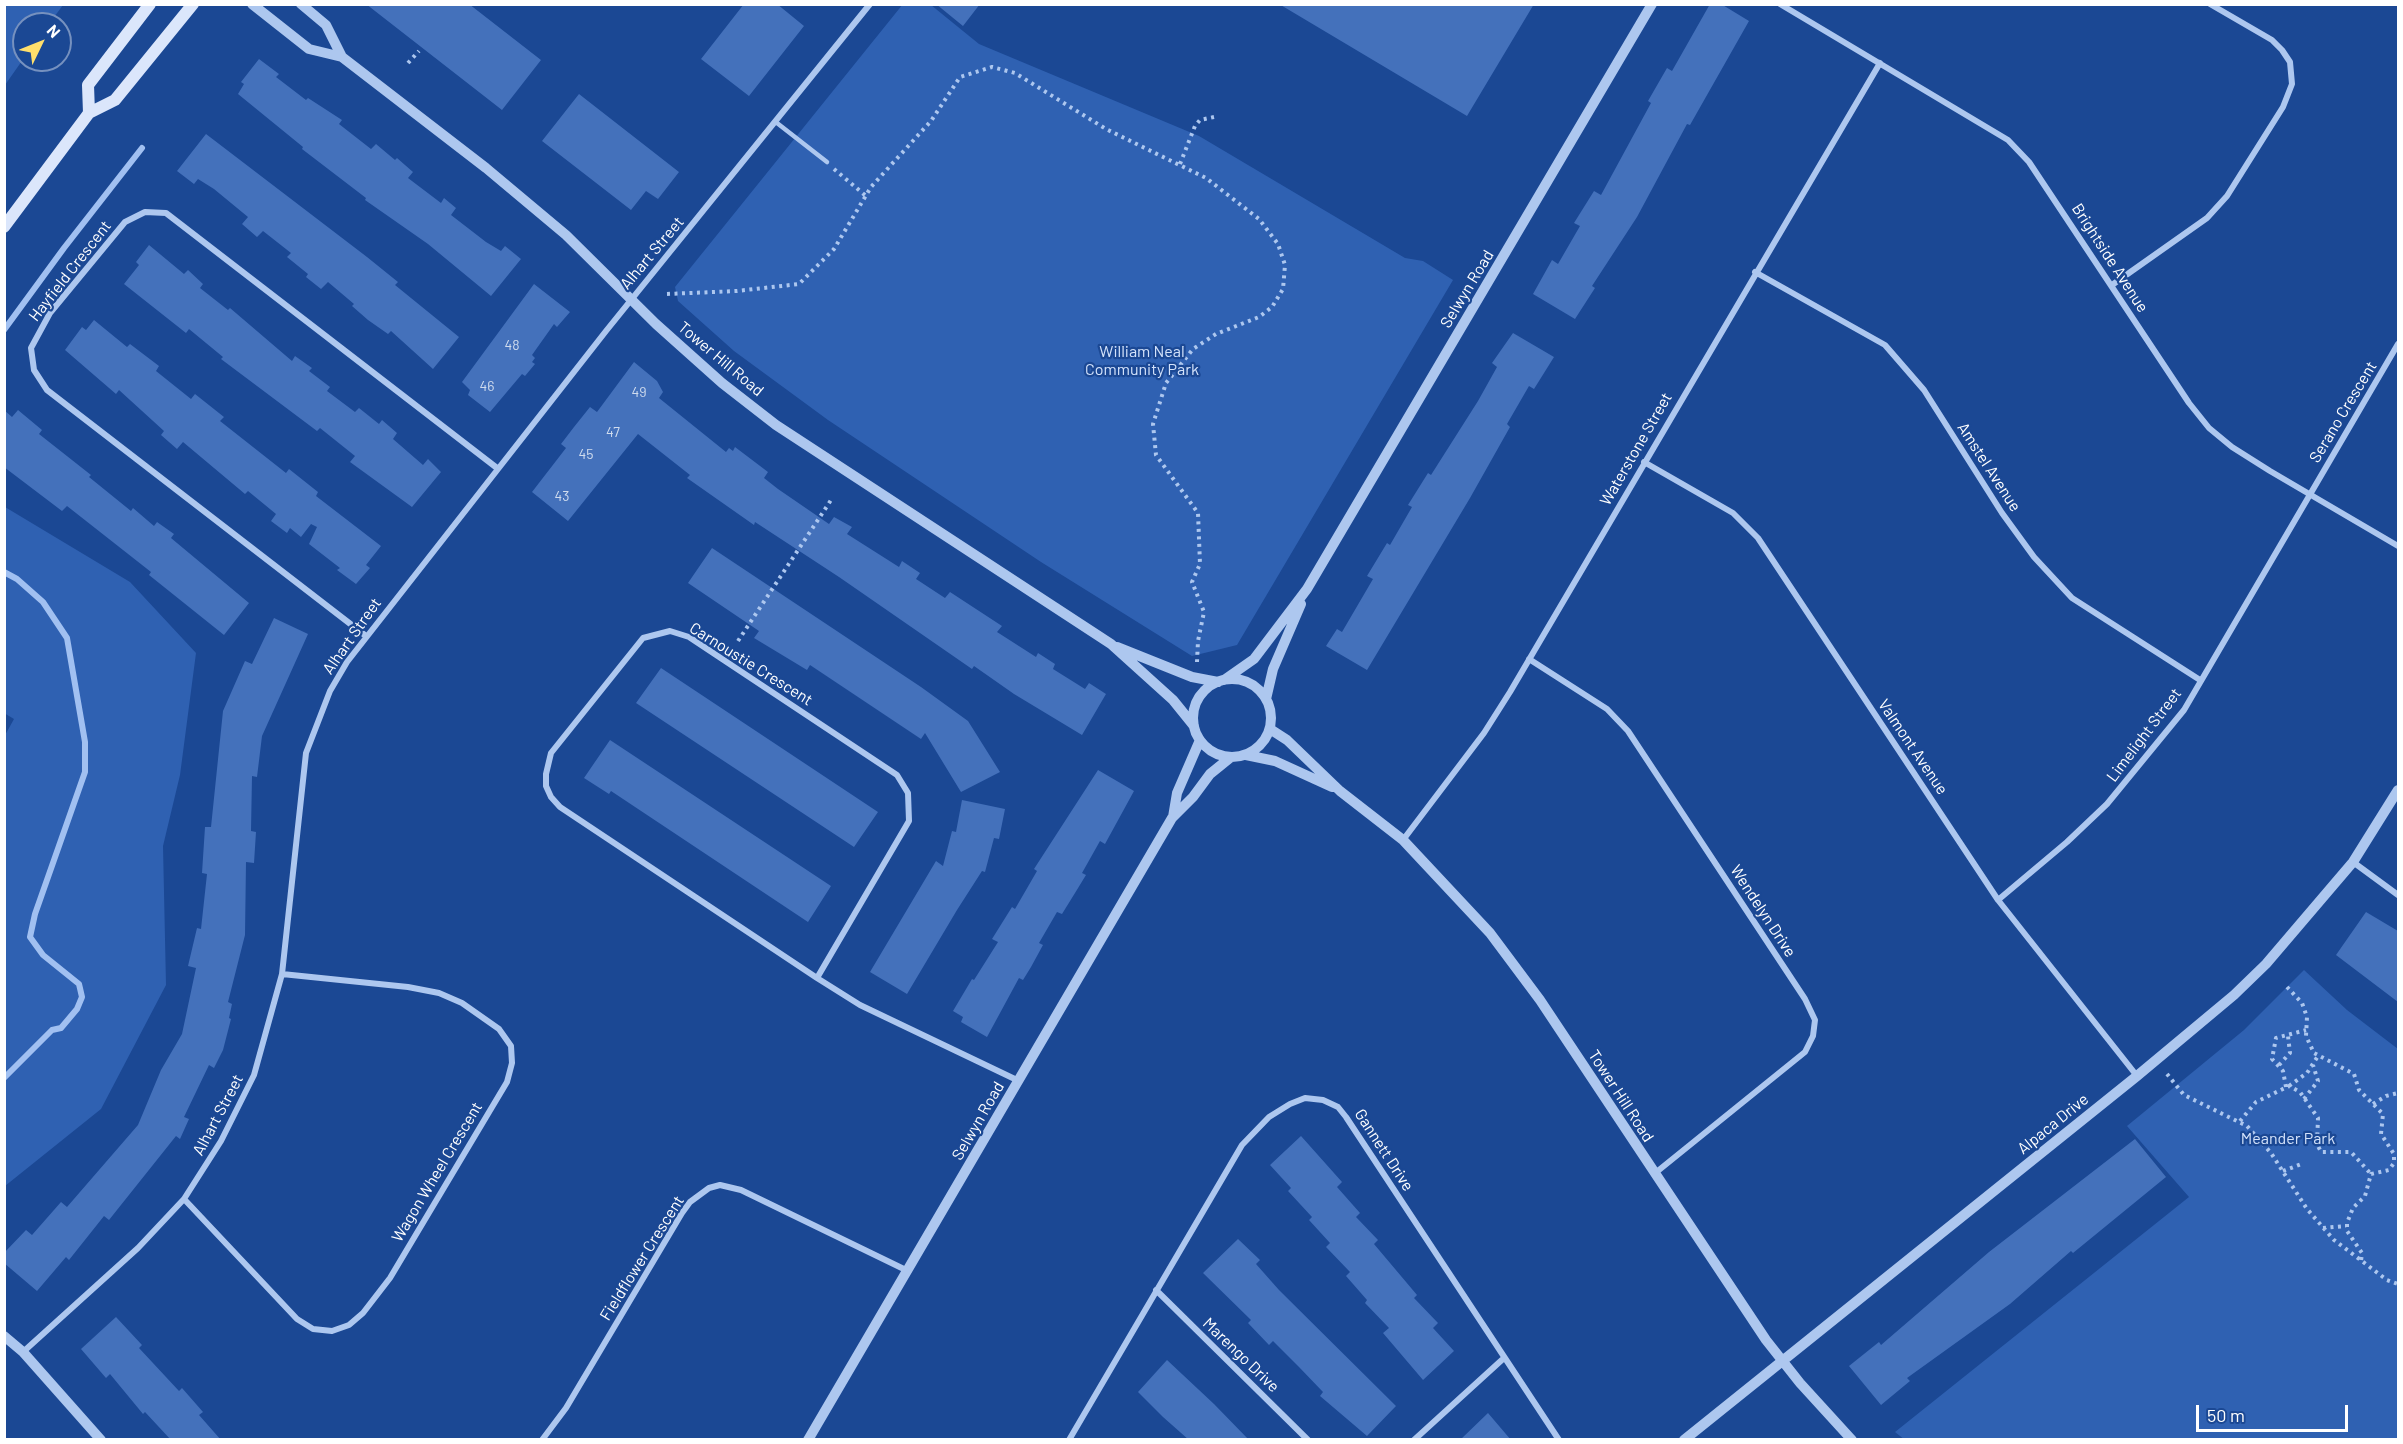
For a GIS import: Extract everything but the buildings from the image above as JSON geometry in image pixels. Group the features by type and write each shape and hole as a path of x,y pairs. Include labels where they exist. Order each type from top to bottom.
{"main road":[{"path":"89,113 88,85 150,4"},
{"path":"4,227 89,113 115,100 193,4"}],"street":[{"name":"Tower Hill Road","path":"252,4 309,49 342,57 531,204 722,383 776,425 1111,644 1173,700 1194,726"},
{"name":"Tower Hill Road","path":"301,4 326,25 342,57"},
{"name":"Alhart Street","path":"23,1352 138,1248 184,1199 221,1142 254,1075 282,974 306,753 330,691 366,636 497,468 777,123 870,4"},
{"name":"Selwyn Road","path":"1221,681 1254,659 1307,589 1652,4"},
{"name":"Brightside Avenue","path":"1780,4 2008,140 2029,162 2189,403 2209,428 2232,447 2398,546"},
{"path":"2112,285 2207,218 2227,196 2283,107 2292,84 2290,62 2272,40 2210,4"},
{"name":"Waterstone Street","path":"1403,840 1484,733 1880,63"},
{"name":"Hayfield Crescent","path":"366,636 47,390 34,370 31,348 50,314 64,295 125,222 145,212 166,213 497,468"},
{"name":"Amstel Avenue","path":"1755,272 1885,345 1924,390 2002,513 2034,557 2072,598 2200,680"},
{"name":"Serano Crescent","path":"2310,494 2398,344"},
{"name":"Valmont Avenue","path":"1644,462 1733,513 1758,538 1998,900 2137,1076"},
{"name":"Limelight Street","path":"1998,900 2067,842 2107,804 2184,710 2310,494"},
{"name":"Selwyn Road","path":"1266,699 1273,669 1307,589"},
{"name":"Carnoustie Crescent","path":"817,978 909,820 908,793 897,775 688,637 670,631 655,633 643,638 551,753 546,774 551,797 560,807 817,978 860,1005 1019,1081"},
{"name":"Tower Hill Road","path":"1111,644 1192,677 1221,681"},
{"name":"Wendelyn Drive","path":"1529,659 1607,709 1628,731 1806,999 1815,1020 1813,1036 1805,1052 1654,1174"},
{"path":"1221,681 1249,682 1266,699 1272,718 1270,729 1261,744 1246,755 1231,757 1214,752 1200,740 1194,726 1196,705 1201,695 1221,681"},
{"name":"Tower Hill Road","path":"1270,729 1287,740 1340,791 1403,840 1490,933 1540,1000 1654,1174 1782,1361 1852,1440"},
{"name":"Selwyn Road","path":"1172,818 1177,793 1200,740"},
{"name":"Tower Hill Road","path":"1246,755 1275,760 1340,791"},
{"name":"Selwyn Road","path":"808,1440 1172,818 1193,797 1210,774 1231,757"},
{"name":"Alpaca Drive","path":"1684,1440 2137,1076 2266,964 2353,862 2398,790"},
{"path":"2353,862 2398,895"},
{"name":"Wagon Wheel Crescent","path":"184,1199 297,1319 312,1329 332,1331 349,1325 363,1313 390,1278 507,1082 512,1063 511,1046 499,1029 462,1003 439,993 408,987 282,974"},
{"name":"Gannett Drive","path":"1069,1440 1242,1145 1252,1132 1290,1104 1305,1098 1323,1100 1338,1107 1347,1117 1559,1440"},
{"name":"Fieldflower Crescent","path":"542,1440 572,1399 682,1213 695,1198 709,1188 720,1185 741,1190 908,1271"},
{"name":"Marengo Drive","path":"1156,1290 1308,1440"},
{"path":"4,1336 23,1352 101,1440"},
{"path":"1414,1440 1504,1358"}],"lane":[{"path":"777,123 827,162"}],"path":[{"path":"408,63 419,51"},
{"path":"667,294 737,291 799,284 834,249 866,196 931,121 960,77 992,67 1016,73 1106,129 1180,164 1220,187 1259,219 1278,244 1285,265 1283,289 1272,308 1259,317 1216,334 1192,349 1166,383 1153,424 1156,455 1198,513 1200,564 1192,582 1204,612 1198,641 1197,662"},
{"path":"1180,164 1195,126 1200,120 1214,117"},
{"path":"827,162 866,196"},
{"path":"738,641 833,497"},
{"path":"2287,987 2302,1004 2307,1017 2306,1030 2309,1042 2318,1056 2352,1072 2359,1090 2383,1114 2381,1134 2392,1149 2394,1158 2389,1170 2371,1174"},
{"path":"2306,1030 2276,1038 2276,1047 2271,1056 2279,1065 2288,1086 2300,1092 2318,1118 2317,1144 2321,1152 2350,1152 2371,1174"},
{"path":"2279,1065 2290,1053 2288,1036"},
{"path":"2240,1121 2256,1102 2288,1086 2313,1065 2318,1056"},
{"path":"2304,1099 2318,1081 2313,1065"},
{"path":"2167,1074 2184,1095 2240,1121 2271,1153 2307,1209 2334,1240 2387,1280 2398,1284"},
{"path":"2373,1104 2386,1096 2398,1094"},
{"path":"2283,1171 2304,1163"},
{"path":"2361,1261 2362,1253 2349,1236 2346,1226 2351,1212 2365,1196 2371,1174"},
{"path":"2323,1227 2346,1226"}],"green space":[{"path":"5,4 63,5 58,12 12,12 12,72 14,72 5,85"},
{"name":"William Neal Community Park","path":"903,4 931,5 979,44 1199,136 1405,258 1423,261 1453,280 1237,645 1192,656 1041,562 828,420 734,351 678,301 675,287"},
{"path":"5,507 130,582 196,653 180,775 163,846 166,985 101,1109 5,1186 4,737 14,719 4,713"},
{"name":"Meander Park","path":"2304,970 2347,1010 2398,1049 2398,1439 1905,1440 1895,1432 2189,1197 2127,1126 2244,1030"}],"waterway":[{"path":"4,330 142,148"},
{"path":"4,572 17,579 43,602 67,638 85,742 85,772 35,914 30,937 43,955 79,984 82,997 77,1009 61,1028 52,1030 4,1078"}]}
